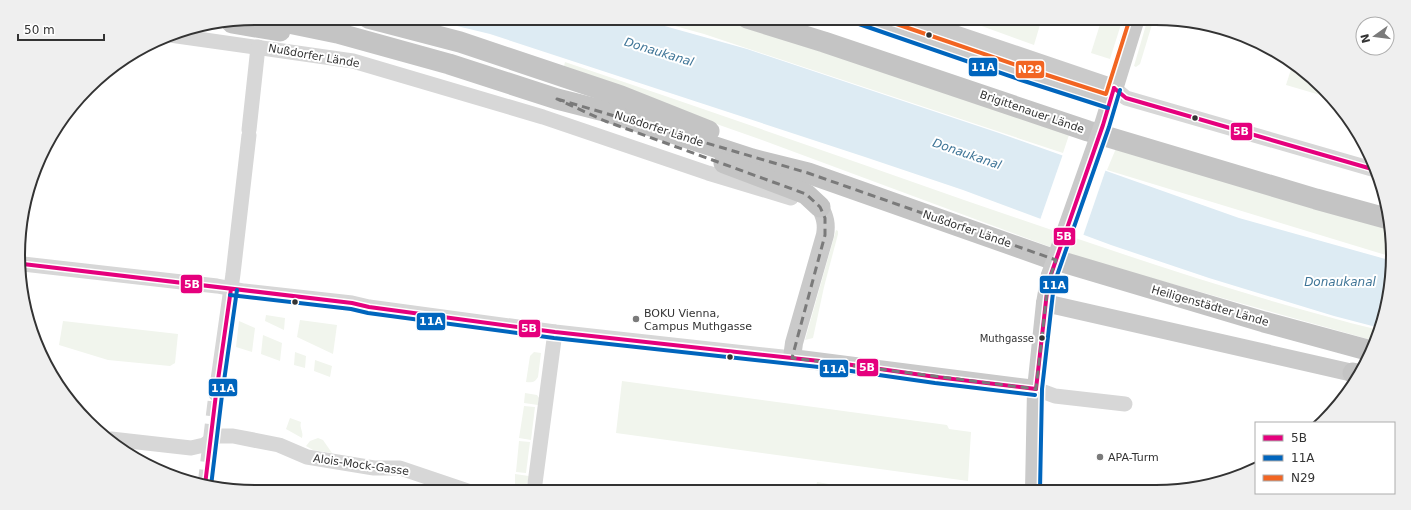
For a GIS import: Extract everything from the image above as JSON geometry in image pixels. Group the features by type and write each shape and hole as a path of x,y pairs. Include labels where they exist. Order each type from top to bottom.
{"highway":[{"path":"243,25 398,51"},
{"name":"Nußdorfer Lände","path":"298,25 337,33 449,64 557,99 608,112 752,158 808,173 1049,272"},
{"path":"395,25 460,42 621,96 808,173"},
{"name":"Brigittenauer Lände","path":"769,25 1088,131 1316,199 1383,217"},
{"path":"800,25 811,29 824,42"},
{"path":"557,99 605,121 806,194 820,208"},
{"name":"Heiligenstädter Lände","path":"1049,272 1264,322 1365,349"}],"main road":[{"path":"881,25 1023,74 1117,96"},
{"path":"926,25 1117,96"},
{"path":"1034,485 1036,389 1049,272 1103,125 1117,96 1134,25"},
{"path":"820,208 825,218 825,235 794,343 792,358 1036,389"},
{"path":"1046,303 1353,373"}],"street":[{"name":"Nußdorfer Lände","path":"183,37 258,46 353,61 543,117 708,173 820,208"},
{"path":"216,394 231,289 258,46"},
{"path":"1117,96 1368,168"},
{"path":"25,264 352,303 369,307 555,332 792,358"},
{"path":"535,485 555,332"},
{"path":"1036,389 1055,396 1125,404"},
{"name":"Alois-Mock-Gasse","path":"119,440 191,448 204,445 218,436 233,436 279,445 307,457 374,468 400,468 450,485"}],"highlighted area":[{"path":"557,99 808,173 1056,260 1048,283 1036,389 792,358 825,235 825,218 820,207 806,194 605,121"}],"shaded area":[{"path":"671,25 742,25 900,74 1070,132 1063,153 704,34"},
{"path":"979,25 1040,25 1034,45"},
{"path":"1100,25 1121,25 1110,59 1091,53"},
{"path":"1146,25 1152,25 1140,64 1136,67 1134,66"},
{"path":"565,62 1118,253 1274,302 1374,329 1370,339 1080,258 762,140 563,70"},
{"path":"1291,69 1308,82 1322,96 1286,85"},
{"path":"1117,146 1384,224 1386,255 1107,170"},
{"path":"836,230 838,231 838,234 824,287 813,338 805,340"},
{"path":"266,315 285,318 284,330 265,321"},
{"path":"300,320 337,325 333,354 297,337"},
{"path":"63,321 178,334 175,363 170,366 108,360 59,345"},
{"path":"239,321 255,328 252,352 236,347"},
{"path":"263,335 282,343 280,361 261,354"},
{"path":"295,352 306,356 305,368 294,365"},
{"path":"534,352 541,353 538,377 533,382 526,382 530,356"},
{"path":"315,360 332,366 330,377 314,371"},
{"path":"622,381 947,425 949,429 971,432 968,481 616,433"},
{"path":"525,393 537,395 539,398 538,405 524,403"},
{"path":"524,406 535,407 531,440 519,438"},
{"path":"290,418 301,422 302,438 286,429"},
{"path":"318,438 323,440 332,453 313,450 306,446 310,441"},
{"path":"519,441 530,442 526,473 516,472"},
{"path":"515,474 529,476 526,485 515,485"},
{"path":"817,482 835,485 816,485"}],"water":[{"name":"Donaukanal","path":"453,25 661,25 747,49 999,133 1239,218 1386,259 1382,300 1375,327 1334,316 1209,278 1111,245 963,190 490,34"}],"pier":[{"path":"1063,154 1106,169 1083,236 1040,220"}],"tunnel":[{"path":"206,480 216,394"}],"transit line":[{"name":"11A","path":"862,25 1021,80 1108,108"},
{"name":"N29","path":"899,25 1106,94 1128,25"},
{"name":"5B","path":"1114,88 1126,98 1368,168"},
{"name":"5B","path":"1036,389 1048,283 1103,125 1114,88"},
{"name":"11A","path":"1040,485 1042,389 1054,284 1109,127 1120,90"},
{"name":"5B","path":"25,264 352,303 369,307 555,332 838,363 1036,389"},
{"name":"5B","path":"206,480 231,289"},
{"name":"11A","path":"212,481 237,290"},
{"name":"11A","path":"230,295 351,309 368,313 554,338 837,369 1035,395"}],"place":[{"name":"BOKU Vienna, Campus Muthgasse","path":"636,319"},
{"name":"Muthgasse","path":"1042,338"},
{"name":"APA-Turm","path":"1100,457"}]}
